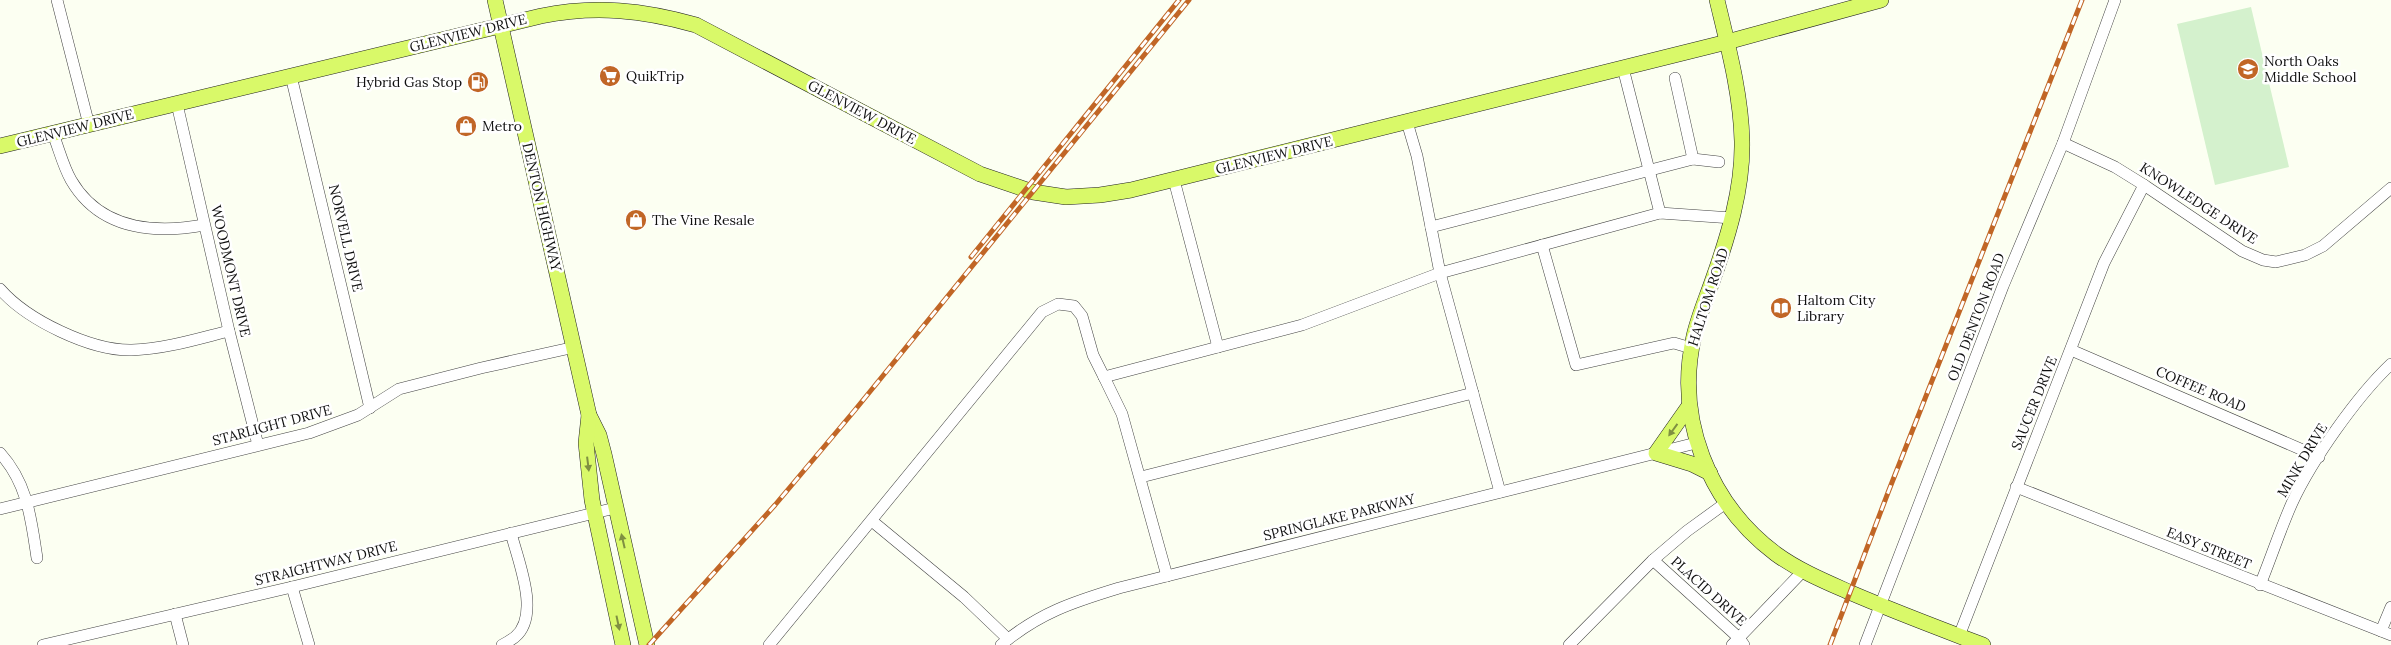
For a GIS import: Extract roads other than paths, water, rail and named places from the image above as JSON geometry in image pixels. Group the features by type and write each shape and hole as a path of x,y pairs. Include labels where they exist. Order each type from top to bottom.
{"main road":[{"name":"DENTON HIGHWAY","path":"495,0 589,415 599,435 647,645"},
{"name":"HALTOM ROAD","path":"1717,0 1738,99 1742,142 1738,194 1723,251 1694,333 1691,348 1688,378 1689,406 1696,443 1710,473 1727,502 1758,538 1776,554 1803,571 1880,605 1982,645"},
{"name":"GLENVIEW DRIVE","path":"0,146 570,10 627,10 662,15 696,25 980,174 1033,192 1066,197 1100,195 1174,180 1408,122 1727,42 1881,0"},
{"path":"1689,406 1656,452 1692,464 1710,473"},
{"name":"DENTON HIGHWAY","path":"589,415 586,443 595,512 623,645"}],"street":[{"path":"57,0 89,125"},
{"name":"OLD DENTON ROAD","path":"1865,645 2003,286 2063,143 2115,0"},
{"path":"1624,68 1660,213"},
{"name":"NORVELL DRIVE","path":"292,76 370,408"},
{"path":"1675,78 1694,159"},
{"name":"WOODMONT DRIVE","path":"177,104 229,331 258,445"},
{"path":"1408,122 1417,156 1440,273 1500,492"},
{"path":"53,134 71,179 80,194 94,208 110,218 139,228 160,230 204,225"},
{"name":"KNOWLEDGE DRIVE","path":"2063,143 2115,167 2144,184 2242,251 2263,260 2276,262 2305,255 2322,246 2391,188"},
{"path":"1431,228 1694,159 1719,162"},
{"path":"1174,180 1218,347"},
{"name":"SAUCER DRIVE","path":"1959,636 2104,263 2144,184"},
{"path":"1104,377 1302,325 1440,273 1660,213 1732,218"},
{"path":"1542,245 1576,365 1674,344 1691,348"},
{"path":"0,289 28,312 60,331 110,347 130,350 158,348 229,331"},
{"path":"770,645 1042,312 1058,304 1074,306 1082,316 1092,355 1122,414 1167,576"},
{"name":"STARLIGHT DRIVE","path":"0,509 336,424 370,408 399,389 452,374 575,347"},
{"name":"COFFEE ROAD","path":"2071,350 2319,457"},
{"name":"MINK DRIVE","path":"2260,585 2293,502 2319,457 2356,404 2391,364"},
{"path":"1141,477 1473,393"},
{"name":"SPRINGLAKE PARKWAY","path":"1004,642 1058,608 1119,588 1696,443"},
{"path":"0,453 19,478 37,558"},
{"name":"EASY STREET","path":"2016,487 2260,585 2386,633"},
{"path":"1569,645 1653,560 1687,531 1727,502"},
{"name":"STRAIGHTWAY DRIVE","path":"43,645 616,508"},
{"path":"872,521 964,598 1004,642"},
{"path":"502,645 516,637 525,621 528,605 511,533"},
{"name":"PLACID DRIVE","path":"1653,560 1739,643"},
{"path":"1739,643 1803,571"},
{"path":"292,587 309,645"},
{"path":"2386,633 2391,607"},
{"path":"175,614 183,645"}],"railway":[{"path":"971,257 1179,0"},
{"path":"649,645 775,505 855,410 1189,0"},
{"path":"1830,645 2082,0"}],"place":[{"name":"North Oaks Middle School","path":"2248,69"},
{"name":"QuikTrip","path":"610,76"},
{"name":"Hybrid Gas Stop","path":"478,82"},
{"name":"Metro","path":"466,126"},
{"name":"The Vine Resale","path":"636,220"},
{"name":"Haltom City Library","path":"1781,308"}]}
